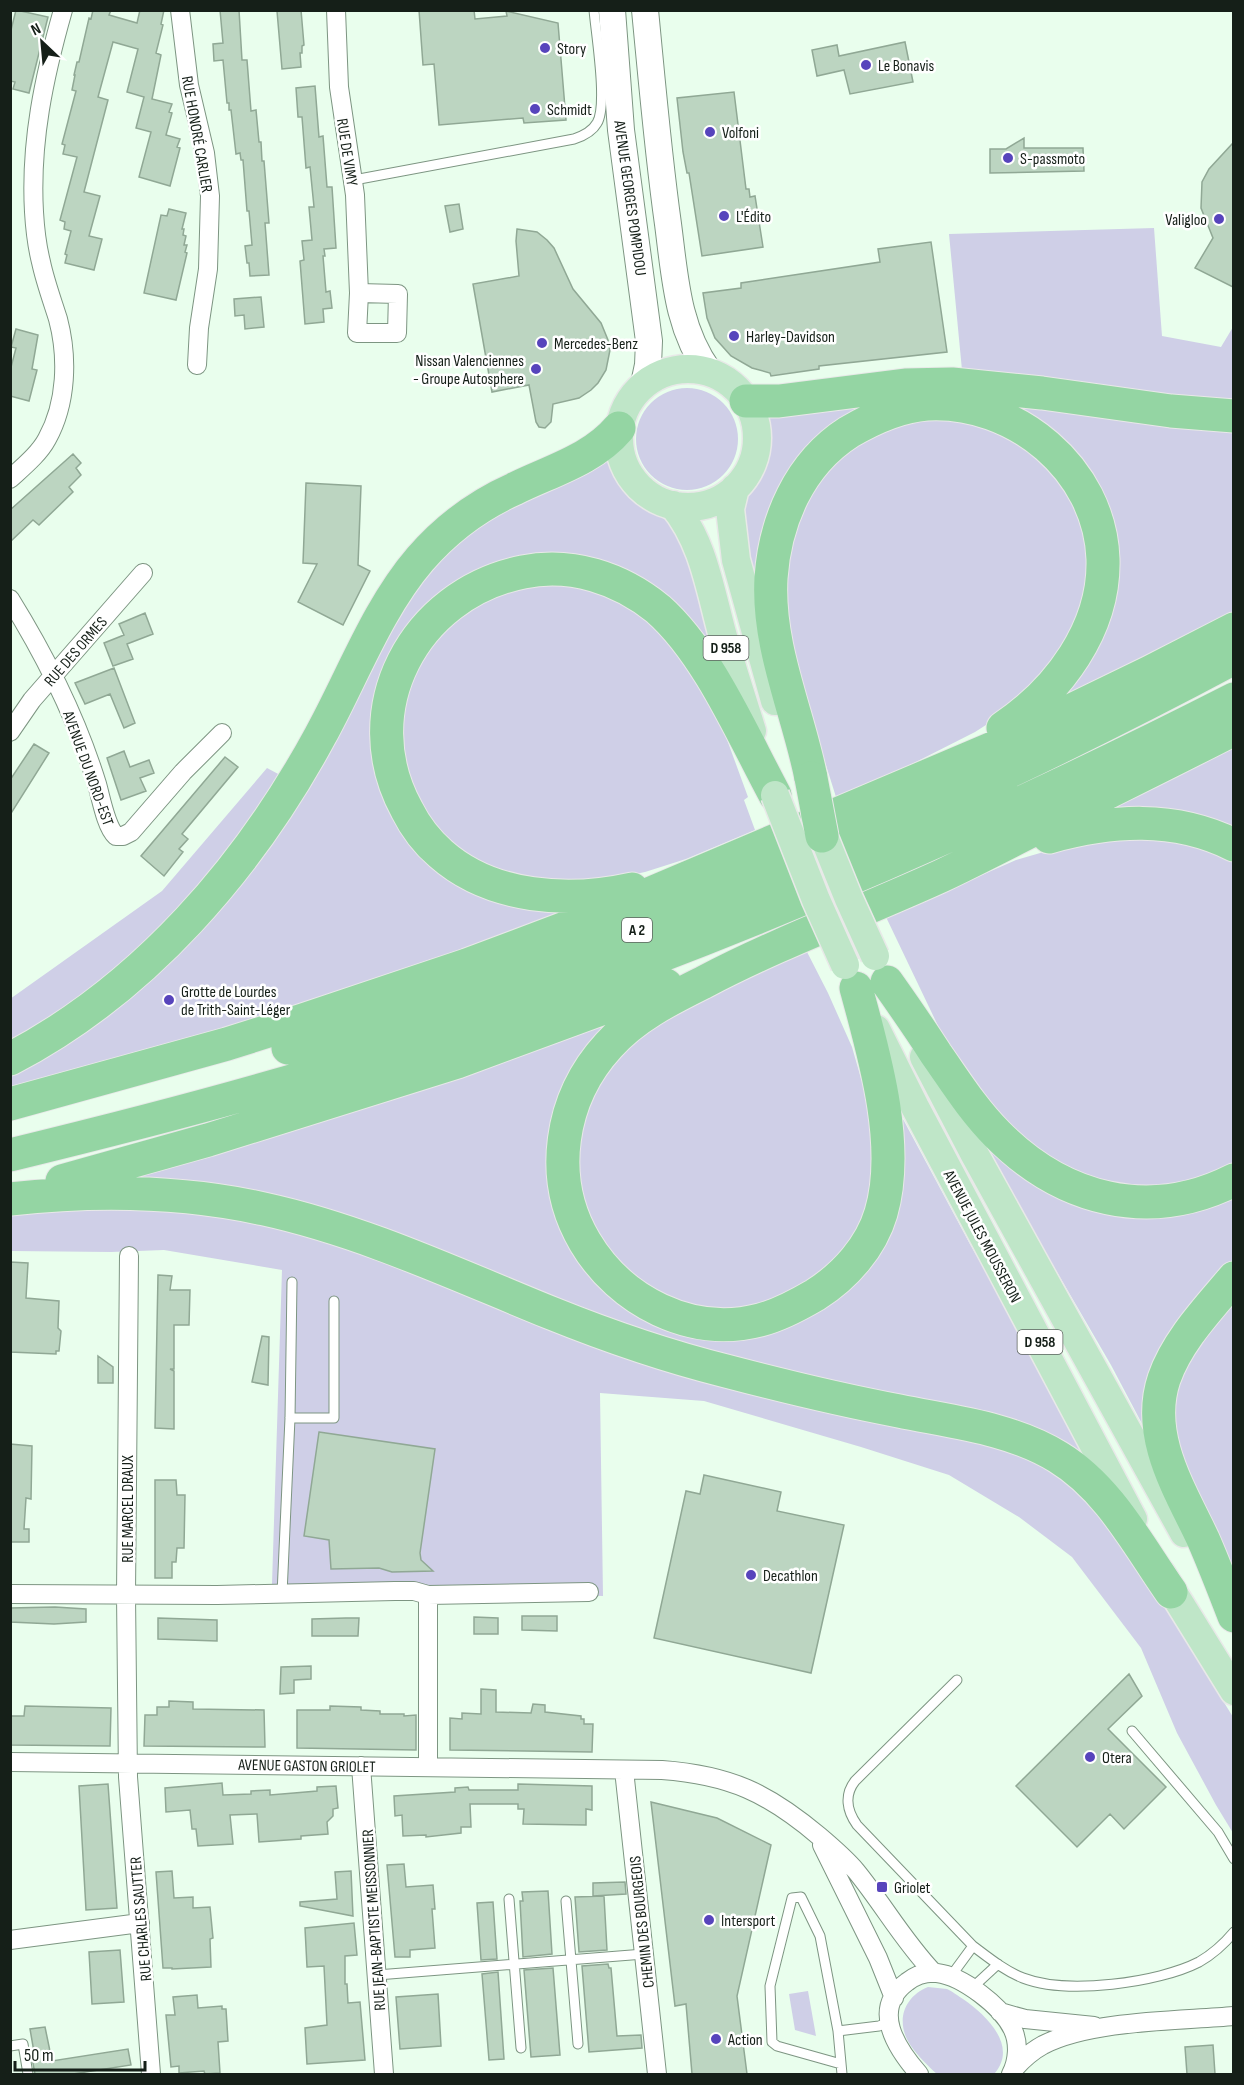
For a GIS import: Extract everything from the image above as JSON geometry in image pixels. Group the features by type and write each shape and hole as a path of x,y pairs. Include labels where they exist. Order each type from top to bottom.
{"highway":[{"path":"746,401 779,401 885,387 939,384 1022,391 1138,407 1233,416"},
{"path":"796,785 773,625 771,594 772,566 783,515 804,476 821,455 841,438 874,418 899,409 925,404 950,404 975,409 1011,421 1034,435 1062,460 1081,486 1096,520 1102,546 1103,572 1096,609 1086,633 1068,666 1045,695 1012,722 923,776"},
{"path":"10,1059 78,1017 111,991 173,936 213,894 289,790 328,722 393,597 430,548 469,514 504,493 585,456 604,444 619,428"},
{"path":"709,869 612,893 554,896 486,882 460,869 440,853 415,824 401,799 392,772 387,746 388,709 394,685 408,651 426,627 459,597 485,583 512,574 538,569 566,569 594,574 620,584 658,610 679,632 699,657 717,686 796,785 822,836"},
{"path":"10,1104 227,1044 371,998 597,916 1000,745 1233,629"},
{"name":"A 2","path":"10,1124 334,1035 507,978 670,918 915,816 1072,742 1233,658"},
{"name":"A 2","path":"10,1155 177,1113 315,1074 441,1034 584,984 772,912 895,859 1087,771 1233,699"},
{"path":"850,976 878,1076 885,1131 884,1198 875,1229 867,1244 857,1258 833,1282 807,1300 761,1320 733,1324 703,1323 673,1316 646,1303 621,1286 599,1263 584,1240 572,1214 565,1189 562,1160 565,1130 572,1105 585,1077 620,1033 654,1008 752,957 973,861 1233,729"},
{"path":"973,861 1064,833 1123,823 1179,826 1220,838 1233,845"},
{"path":"10,1191 123,1165 282,1118 457,1062 660,987 752,957"},
{"path":"881,969 960,1089 985,1121 1020,1155 1059,1181 1098,1196 1128,1202 1149,1203 1185,1199 1233,1180"},
{"path":"10,1199 82,1193 131,1193 265,1209 363,1238 597,1331 670,1356 807,1391 1020,1439 1058,1456 1093,1485 1113,1509 1171,1592"},
{"path":"1233,1278 1191,1331 1176,1354 1165,1379 1159,1412 1161,1436 1169,1465 1210,1556 1233,1616"}],"main road":[{"name":"AVENUE GEORGES POMPIDOU","path":"612,10 622,140 649,341 644,384"},
{"path":"619,10 627,20 632,34 638,118 644,160 661,238 681,312"},
{"name":"AVENUE GEORGES POMPIDOU","path":"645,10 658,146 681,312 693,348 709,372"},
{"path":"678,369 709,372 730,383 746,401 756,424 756,450 747,474 735,488 724,496 706,505 693,507 672,505 649,495 631,477 620,454 619,428 627,404 644,384 660,374 678,369"},
{"name":"D 958","path":"735,488 730,521 739,574 796,785 808,880 850,976"},
{"name":"D 958","path":"672,505 687,524 696,542 723,638 796,785"},
{"name":"D 958","path":"822,836 881,969"},
{"name":"AVENUE JULES MOUSSERON","path":"881,969 975,1155 1233,1621"},
{"name":"AVENUE JULES MOUSSERON","path":"850,976 915,1107 1171,1592 1233,1691"}],"street":[{"path":"10,479 41,448 52,430 64,382 58,320 38,249 33,176 36,129 43,87 63,10"},
{"name":"RUE HONORÉ CARLIER","path":"180,10 189,85 205,153 210,196 208,269 199,328 197,365"},
{"name":"RUE DE VIMY","path":"336,10 339,87 354,180 359,293"},
{"name":"RUE DES ORMES","path":"10,732 52,676 143,573"},
{"name":"AVENUE DU NORD-EST","path":"10,599 73,718 92,768 110,827 116,836 123,836 130,832 183,772 222,734"},
{"name":"RUE MARCEL DRAUX","path":"128,1763 126,1595 129,1256"},
{"path":"10,1594 282,1594 414,1591 428,1595 589,1592"},
{"path":"428,1595 428,1767"},
{"name":"AVENUE GASTON GRIOLET","path":"10,1762 603,1768 690,1773 742,1786 788,1810 816,1834 855,1869 912,1950 943,1975 972,1988 1000,2012"},
{"name":"RUE CHARLES SAUTTER","path":"128,1763 151,2074"},
{"name":"RUE JEAN-BAPTISTE MEISSONNIER","path":"361,1766 384,2074"},
{"name":"CHEMIN DES BOURGEOIS","path":"624,1770 657,2074"},
{"path":"816,1834 874,1950 894,1998"},
{"path":"10,1940 140,1923"},
{"path":"919,2074 898,2047 889,2013 894,1998 902,1986 915,1976 943,1975"},
{"path":"1000,2012 1024,2019 1104,2027"},
{"path":"1000,2012 1012,2028 1015,2037 1017,2055 1013,2071"},
{"path":"1013,2071 1025,2058 1042,2046 1060,2038 1104,2027 1233,2016"}],"lane":[{"path":"354,180 574,139 588,133 597,123 602,102 594,10"},
{"path":"282,1594 290,1418 292,1282"},
{"path":"290,1418 334,1418 334,1301"},
{"path":"957,1680 855,1780 847,1798 849,1812 857,1825 973,1946 998,1965 1023,1978 1045,1983 1094,1986 1148,1978 1190,1966 1220,1947 1233,1932"},
{"path":"1132,1731 1218,1832 1233,1859"},
{"path":"841,2064 777,2046 772,2042 770,1986 792,1898 801,1898 820,1936 838,2031 842,2074"},
{"path":"509,1899 520,2048"},
{"path":"566,1901 578,2044"},
{"path":"943,1975 973,1946"},
{"path":"377,1975 644,1954"},
{"path":"972,1988 998,1965"},
{"path":"838,2031 879,2026 890,2022"},
{"path":"10,2046 23,2044 28,2074"}],"shaded area":[{"path":"1154,228 1162,336 1221,347 1233,327 1233,403 962,370 949,234"},
{"path":"687,388 716,396 730,410 738,439 730,468 716,482 687,490 658,482 644,468 636,439 644,410 658,396"},
{"path":"994,395 1233,424 1233,617 1059,707 1109,532"},
{"path":"892,396 822,442 763,589 750,580 743,501 755,485 765,459 767,433 764,414"},
{"path":"940,418 977,421 1029,447 1064,483 1089,547 1086,597 1077,630 1047,673 1011,709 975,732 910,765 836,797 787,641 784,559 800,511 822,475 848,451 877,433 904,423"},
{"path":"609,456 628,492 644,507 671,523 686,546 717,671 641,586 476,575 381,705 430,853 595,904 392,981 11,1094 11,1067 157,967 390,622 463,531"},
{"path":"585,584 629,603 661,630 718,715 748,797 744,800 755,830 686,859 645,872 593,883 538,882 470,859 426,818 402,770 403,692 427,644 465,608 523,585"},
{"path":"1233,738 1233,837 1094,818"},
{"path":"267,768 282,776 206,883 89,995 11,1043 10,999 162,891"},
{"path":"1136,835 1185,841 1233,862 1233,1165 1219,1174 1151,1190 1109,1184 1057,1167 1009,1129 951,1053 886,917 1016,860 1085,840"},
{"path":"806,950 852,1047 868,1103 874,1166 865,1222 843,1258 795,1293 734,1311 693,1309 642,1288 595,1239 573,1174 578,1126 596,1089 619,1056 654,1022"},
{"path":"621,1013 572,1076 580,1253 701,1332 846,1284 896,1106 971,1246 1099,1472 115,1179"},
{"path":"975,1124 1070,1193 1233,1189 1233,1265 1149,1437 1111,1365"},
{"path":"143,1207 242,1221 337,1243 1014,1448 1058,1468 1124,1541 1233,1717 1233,1833 1177,1733 1141,1648 1072,1557 1019,1517 949,1475 704,1401 600,1393 603,1596 272,1584 282,1270 164,1250 11,1251 10,1214 52,1209"},
{"path":"1233,1291 1233,1584 1180,1467 1174,1424 1179,1370"},
{"path":"928,1987 951,1991 990,2022 1001,2042 1003,2053 1001,2063 994,2074 937,2074 914,2050 903,2028 904,2012 913,1997"},
{"path":"808,1991 816,2036 795,2030 789,1994"}],"building":[{"path":"16,10 48,17 29,93 13,89 15,82 10,81 10,34"},
{"path":"93,10 111,10 109,15 137,23 140,10 164,10 156,53 161,55 152,99 172,104 166,135 180,139 177,147 180,148 170,186 139,177 151,132 136,128 144,97 127,92 138,49 113,42 98,97 108,100 84,192 100,196 89,236 102,239 94,270 65,263 71,231 64,229 65,222 60,220 77,157 63,154 65,145 62,144 76,91 72,90 77,62 79,62"},
{"path":"220,10 239,10 242,60 247,60 251,111 256,110 259,142 261,142 262,161 264,161 269,223 265,223 269,275 250,276 249,263 247,263 245,246 252,245 243,160 241,160 240,153 236,154 231,110 227,103 223,60 214,61 213,44 223,43"},
{"path":"301,10 304,45 300,53 301,67 282,69 277,11"},
{"path":"419,10 474,10 475,19 507,16 506,11 558,23 566,120 524,123 523,118 439,125 434,64 423,65"},
{"path":"905,42 913,82 850,94 844,70 817,76 812,50 837,45 839,56"},
{"path":"315,86 319,137 323,136 327,187 332,187 336,248 324,249 325,256 323,256 326,292 330,291 332,308 323,309 324,322 305,324 300,261 304,260 302,241 312,240 309,207 314,207 310,167 306,168 302,117 298,117 296,88"},
{"path":"734,92 746,189 749,189 750,197 755,196 763,247 702,256 689,173 687,173 683,152 677,98"},
{"path":"1024,138 1024,148 1083,148 1084,171 990,173 990,149 1006,149"},
{"name":"Valigloo","path":"1233,143 1233,287 1195,268 1213,238 1201,208 1202,182 1209,169"},
{"path":"459,204 463,229 450,232 445,206"},
{"path":"169,209 186,213 182,229 184,229 183,235 186,236 184,245 187,245 185,252 187,253 176,300 144,293 161,215 167,216"},
{"name":"Mercedes-Benz","path":"517,229 537,232 554,248 573,289 601,323 610,350 606,370 598,383 579,398 553,404 551,422 545,428 539,427 536,422 529,385 492,392 473,284 519,276"},
{"path":"931,242 947,352 819,366 819,369 771,376 770,373 752,368 731,356 715,338 707,318 703,293 741,288 741,283 880,262 878,249"},
{"path":"261,297 264,327 245,329 244,315 235,316 234,299"},
{"path":"16,329 38,335 32,369 37,370 29,401 10,396 10,371 16,348 11,347"},
{"path":"73,454 81,463 76,468 81,475 69,487 73,492 39,525 33,520 10,542 10,510"},
{"path":"306,483 361,486 358,565 370,571 343,625 298,602 317,564 303,563"},
{"path":"145,613 153,634 127,644 133,659 113,666 104,643 124,635 119,624"},
{"path":"114,668 135,723 124,728 110,694 85,704 75,683"},
{"path":"34,744 49,753 10,815 10,780"},
{"path":"124,751 130,767 149,760 154,773 140,778 146,791 121,800 107,758"},
{"path":"225,757 238,767 182,834 188,839 179,849 183,852 164,876 141,856"},
{"path":"10,1262 28,1263 26,1298 59,1301 58,1328 61,1331 59,1351 56,1351 56,1354 10,1352"},
{"path":"158,1275 172,1276 170,1290 190,1290 189,1325 174,1325 174,1369 170,1369 174,1371 174,1429 155,1428"},
{"path":"262,1336 269,1337 268,1385 252,1382"},
{"path":"98,1356 113,1367 113,1383 98,1383"},
{"path":"319,1432 435,1449 420,1553 421,1560 433,1571 392,1572 379,1568 331,1569 329,1540 304,1536"},
{"path":"10,1444 32,1446 31,1499 26,1498 24,1529 29,1529 29,1542 10,1542"},
{"name":"Decathlon","path":"704,1475 781,1492 777,1511 844,1525 811,1673 654,1638 686,1491 700,1494"},
{"path":"155,1480 176,1480 177,1495 185,1495 184,1548 177,1548 176,1562 172,1562 172,1578 155,1578"},
{"path":"10,1608 86,1609 86,1622 54,1624 10,1622"},
{"path":"522,1616 557,1616 557,1631 522,1630"},
{"path":"474,1617 498,1618 498,1634 474,1634"},
{"path":"158,1618 217,1620 217,1641 158,1639"},
{"path":"359,1618 358,1636 312,1636 312,1619"},
{"path":"311,1666 311,1679 294,1680 294,1693 280,1694 281,1667"},
{"name":"Otera","path":"1129,1674 1142,1696 1108,1729 1166,1787 1124,1829 1110,1814 1077,1847 1016,1786"},
{"path":"481,1689 496,1690 496,1712 531,1713 533,1704 545,1705 545,1712 581,1716 584,1724 593,1724 592,1752 450,1750 450,1718 462,1719 462,1713 481,1714"},
{"path":"169,1701 193,1702 193,1709 264,1710 265,1747 144,1746 145,1715 157,1715 157,1707 169,1707"},
{"path":"25,1706 111,1708 110,1746 10,1745 10,1716 24,1716"},
{"path":"330,1706 361,1707 361,1710 380,1711 380,1714 416,1715 416,1750 297,1748 297,1710 330,1710"},
{"path":"222,1783 223,1795 251,1794 251,1791 270,1790 270,1795 317,1791 317,1787 336,1786 338,1808 333,1809 333,1816 327,1822 328,1834 301,1836 301,1839 259,1842 257,1814 230,1815 233,1844 198,1846 196,1829 192,1829 190,1810 166,1812 165,1788"},
{"path":"108,1784 117,1908 86,1910 79,1786"},
{"path":"518,1784 592,1786 592,1810 586,1809 586,1825 523,1824 524,1809 518,1809 518,1804 470,1804 471,1827 461,1827 461,1833 426,1837 426,1835 403,1836 402,1815 395,1816 394,1796 455,1792 455,1788 468,1787 469,1790 518,1790"},
{"name":"Intersport","path":"651,1802 717,1818 771,1845 737,1996 747,2074 692,2074 686,2004 675,2006"},
{"path":"404,1864 406,1887 433,1885 435,1948 410,1950 410,1957 395,1957 387,1865"},
{"path":"172,1871 174,1898 193,1897 193,1908 210,1907 213,1938 210,1939 211,1967 163,1968 156,1872"},
{"path":"351,1871 353,1916 300,1906 300,1902 337,1899 335,1872"},
{"path":"625,1882 626,1894 593,1896 593,1883"},
{"path":"548,1891 552,1954 523,1957 520,1901 523,1901 522,1892"},
{"path":"604,1896 607,1950 579,1952 575,1897"},
{"path":"493,1902 497,1959 481,1960 477,1903"},
{"path":"354,1923 357,1955 345,1956 345,1984 347,1984 348,2003 360,2002 365,2060 307,2064 305,2028 327,2025 324,1966 307,1967 305,1928"},
{"path":"120,1950 124,2002 92,2004 89,1952"},
{"path":"608,1964 611,1968 617,2036 641,2035 642,2048 589,2052 582,1966"},
{"path":"553,1968 560,2055 531,2057 524,1970"},
{"path":"498,1972 504,2059 489,2060 482,1974"},
{"path":"438,1994 441,2046 400,2049 396,1997"},
{"path":"197,1995 198,2008 222,2006 222,2009 226,2009 228,2041 218,2042 220,2073 205,2074 204,2071 179,2073 179,2066 171,2067 166,2015 175,2015 173,1997"},
{"path":"45,2027 52,2061 128,2049 131,2065 73,2074 35,2074 30,2029"},
{"path":"1213,2045 1215,2074 1187,2074 1185,2047"}],"place":[{"name":"Story","path":"545,48"},
{"name":"Le Bonavis","path":"866,65"},
{"name":"Schmidt","path":"535,109"},
{"name":"Volfoni","path":"710,132"},
{"name":"S-passmoto","path":"1008,158"},
{"name":"L'Édito","path":"724,216"},
{"name":"Valigloo","path":"1219,219"},
{"name":"Harley-Davidson","path":"734,336"},
{"name":"Mercedes-Benz","path":"542,343"},
{"name":"Nissan Valenciennes - Groupe Autosphere","path":"536,369"},
{"name":"Grotte de Lourdes de Trith-Saint-Léger","path":"169,1000"},
{"name":"Decathlon","path":"751,1575"},
{"name":"Otera","path":"1090,1757"},
{"name":"Griolet","path":"882,1887"},
{"name":"Intersport","path":"709,1920"},
{"name":"Action","path":"716,2039"}]}
